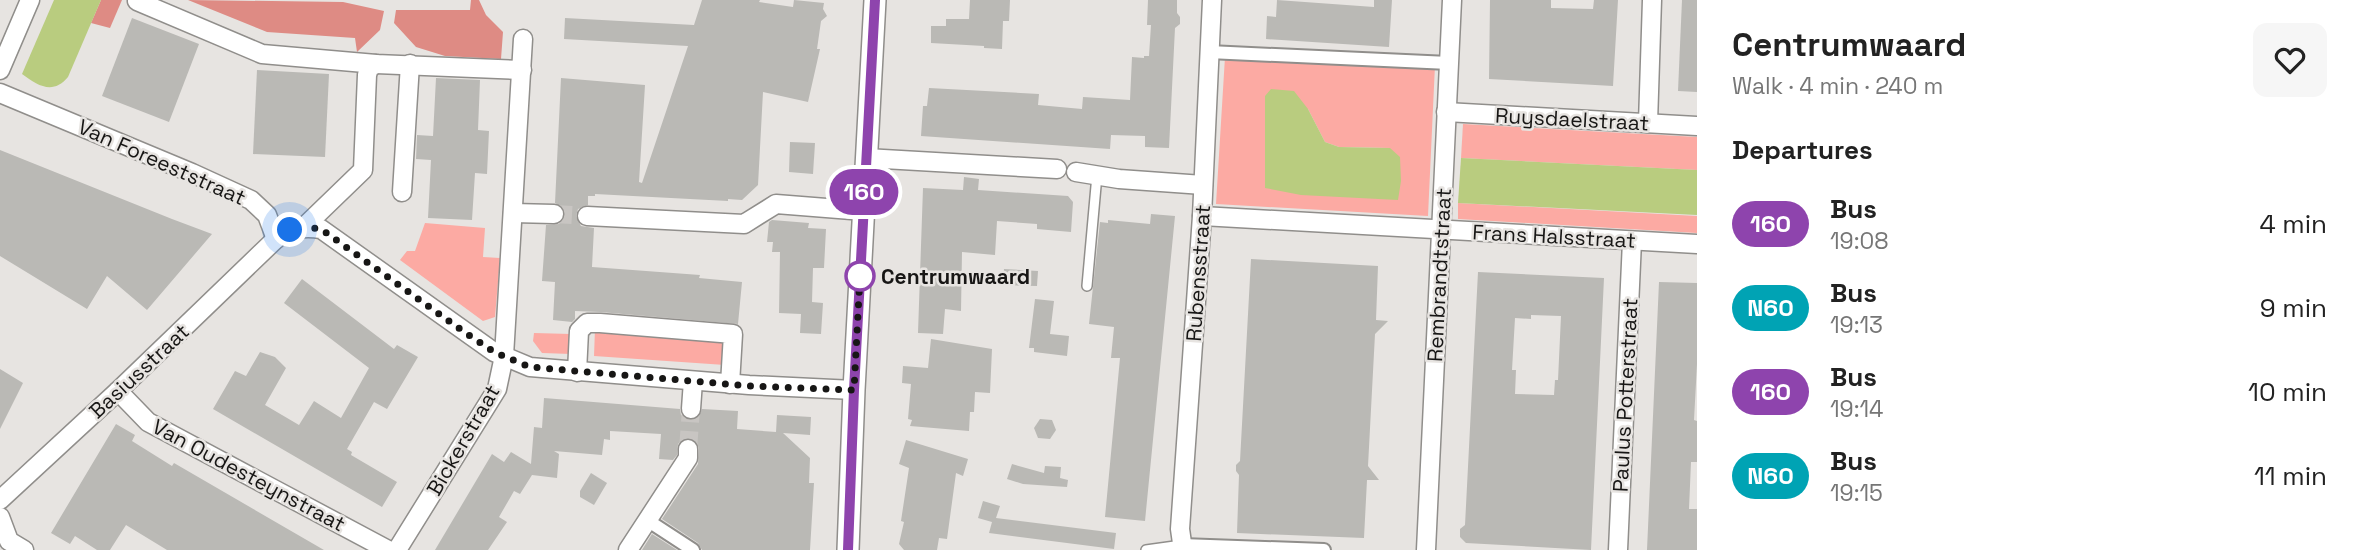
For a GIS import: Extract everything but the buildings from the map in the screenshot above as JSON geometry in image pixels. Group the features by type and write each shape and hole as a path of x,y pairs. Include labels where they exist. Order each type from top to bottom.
{"street":[{"path":"848,550 875,0"},
{"name":"Rubensstraat","path":"1182,547 1180,529 1202,216 1212,0"},
{"name":"Rembrandtstraat","path":"1426,550 1452,0"},
{"path":"1648,123 1652,0"},
{"path":"137,1 262,54 376,64 522,70"},
{"path":"0,70 25,2"},
{"path":"276,239 290,230 304,227 321,229 467,334 504,356 523,39"},
{"path":"1209,52 1449,63"},
{"path":"304,227 363,170 366,75 369,68 376,64"},
{"path":"402,192 410,64"},
{"name":"Van Foreeststraat","path":"0,93 251,200 267,215 276,239"},
{"name":"Ruysdaelstraat","path":"1446,112 1697,126"},
{"path":"866,158 1057,169"},
{"path":"1076,172 1119,179 1203,184"},
{"path":"587,216 744,224 776,204 864,211"},
{"path":"513,213 554,214"},
{"name":"Frans Halsstraat","path":"1202,216 1697,244"},
{"name":"Basiusstraat","path":"0,500 276,239"},
{"name":"Paulus Potterstraat","path":"1618,550 1632,241"},
{"path":"577,372 579,331 587,323 600,323 733,334 730,384"},
{"name":"Bickerstraat","path":"397,550 497,389 504,356 530,367 577,372 854,390"},
{"path":"694,411 696,381"},
{"name":"Van Oudesteynstraat","path":"118,391 148,422 388,550"},
{"path":"628,550 688,458 688,449"},
{"path":"0,517 9,541 24,550"},
{"path":"647,520 693,550"},
{"path":"1182,547 1324,550"}],"lane":[{"path":"1087,285 1097,175"},
{"path":"1146,550 1182,547"}],"shaded area":[{"path":"54,0 101,0 68,77 57,86 45,87 22,74"},
{"path":"101,0 122,0 110,28 91,23"},
{"path":"188,0 343,2 384,11 380,30 357,52 355,38 267,32"},
{"path":"471,0 479,0 486,15 503,32 501,59 445,56 416,47 394,23 396,10 470,10"},
{"path":"1225,57 1435,65 1428,216 1216,204","holes":["1308,109 1325,142 1339,147 1390,148 1265,188"]},
{"path":"1271,89 1294,91 1308,109 1325,142 1339,147 1390,148 1400,157 1401,181 1398,200 1301,195 1265,188 1265,96"},
{"path":"1463,124 1697,137 1697,170 1461,158"},
{"path":"1461,158 1697,170 1697,215 1458,203"},
{"path":"1458,203 1697,216 1697,233 1458,219"},
{"path":"425,223 485,228 483,257 500,258 495,317 483,321 400,260 407,251 415,251"},
{"path":"595,329 727,339 725,365 594,356"},
{"path":"534,333 571,334 571,354 542,353 533,341"}],"tunnel":[{"path":"554,214 587,216"},
{"path":"688,449 691,409"}],"bus line":[{"name":"160","path":"848,550 875,0"}],"place":[{"name":"Centrumwaard","path":"860,276"}],"route":[{"path":"290,230 304,227 321,229 494,352 530,367 749,386 854,390 860,276"}]}
